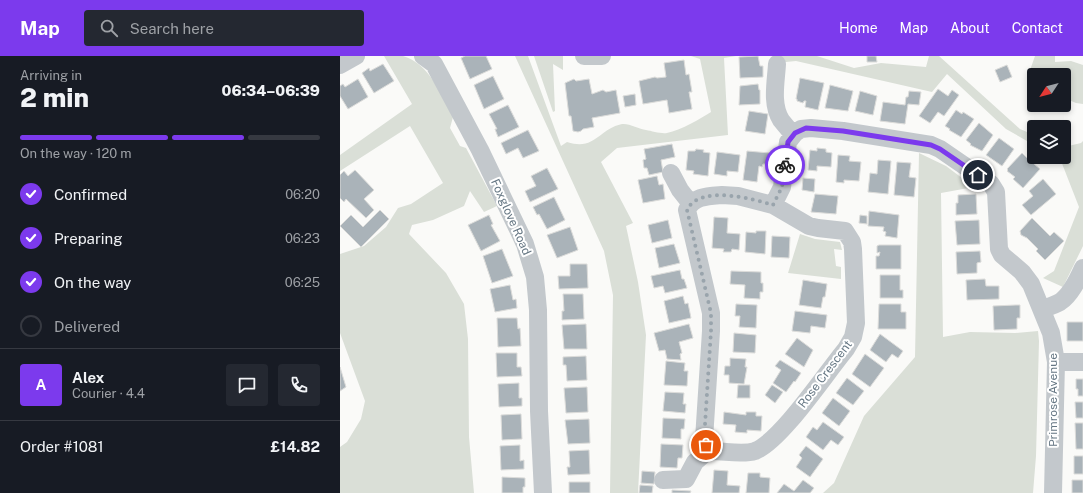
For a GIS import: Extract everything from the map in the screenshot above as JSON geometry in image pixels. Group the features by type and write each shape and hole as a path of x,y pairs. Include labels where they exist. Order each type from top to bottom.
{"street":[{"path":"340,65 356,56"},
{"name":"Foxglove Road","path":"424,56 434,64 480,150 525,244 535,277 538,310 539,411 543,493"},
{"path":"584,56 602,56"},
{"path":"773,205 782,187 788,142 793,134 781,120 777,111 777,64"},
{"name":"Primrose Avenue","path":"793,134 801,129 811,128 858,133 931,145 940,149 991,184 996,192 999,249 1002,255 1022,272 1031,284 1051,333 1056,362 1052,493"},
{"path":"663,480 686,479 696,462 710,449 704,440 711,313 688,217 687,210 691,204 680,190 671,174"},
{"name":"Rose Crescent","path":"691,204 705,197 722,195 738,196 773,205 809,226 845,231 852,242 853,249 856,323 853,337 846,349 772,440 756,450 749,452 712,451 710,449"},
{"path":"1042,309 1060,302 1066,297 1083,268"},
{"path":"1056,362 1083,362"}],"shaded area":[{"path":"384,56 403,56 421,66 428,73 434,81 453,117 450,128 460,146 466,148 497,206 484,212 470,191 464,206 433,220 412,225 409,234 446,273 464,304 468,339 469,437 474,493 340,493 340,447 347,442 361,419 365,401 340,333 340,254 364,246 386,227 398,208 411,204 443,183 410,126 340,171 340,155 412,104"},
{"path":"515,56 528,56 561,146 567,142 584,144 591,142 607,130 622,124 628,124 659,133 667,133 690,124 711,112 700,59 691,56 736,56 724,58 728,135 617,148 601,162 633,223 626,226 638,282 646,335 638,493 610,493 613,295 604,251"},
{"path":"534,56 563,56 563,70 553,64 555,111 553,112"},
{"path":"775,56 817,56 854,68 881,63 926,67 929,56 939,56 1020,129 1027,132 1027,141 1006,129 947,74 932,92 796,61 786,62"},
{"path":"1035,56 1055,56 1055,62 1071,61 1083,65 1083,104 1071,101 1071,68 1031,68"},
{"path":"1083,141 1083,246 1063,287 1043,278 1054,271 1079,207 1062,164 1071,164 1071,145"},
{"path":"919,153 946,166 974,187 941,193 943,337 970,332 1015,333 1038,331 1036,456 1033,493 823,493 834,483 864,416 915,357"},
{"path":"800,234 815,239 840,242 842,250 834,249 836,266 841,267 841,279 788,273"}],"building":[{"path":"465,56 486,56 492,69 470,79 461,58"},
{"path":"758,56 760,66 763,66 763,77 740,78 739,57"},
{"path":"867,56 876,56 877,62 867,62"},
{"path":"684,60 686,75 689,74 692,92 689,92 692,109 669,113 667,100 643,104 639,81 655,77 666,77 664,63"},
{"path":"383,64 394,81 374,93 362,73 369,68 370,71"},
{"path":"1007,65 1012,77 1000,82 995,70"},
{"path":"493,76 504,99 484,109 474,85"},
{"path":"800,78 824,83 818,110 805,107 806,101 803,103 797,101 796,99"},
{"path":"358,79 368,97 348,109 340,96 340,86 343,84 345,87"},
{"path":"574,79 576,81 589,79 592,94 603,90 606,92 616,90 620,113 592,118 594,127 583,129 578,132 573,131 571,116 569,116 565,83"},
{"path":"758,84 760,90 760,104 739,105 740,86"},
{"path":"830,85 853,91 848,111 825,108"},
{"path":"938,89 948,96 952,90 959,95 944,116 938,112 930,123 919,116"},
{"path":"860,91 877,96 873,115 855,111"},
{"path":"909,91 921,92 919,105 908,104 905,124 880,121 883,102 905,105 906,97 908,97"},
{"path":"635,94 636,105 625,107 623,96"},
{"path":"508,105 519,127 498,137 495,129 497,129 489,114"},
{"path":"956,110 962,114 963,112 974,119 961,137 945,126"},
{"path":"749,111 768,114 765,134 745,131"},
{"path":"979,123 993,135 982,151 970,145 971,144 966,140"},
{"path":"528,130 539,151 523,158 518,148 506,154 501,143"},
{"path":"999,138 1014,149 1002,166 986,155"},
{"path":"672,144 675,157 661,160 663,172 649,175 647,168 644,168 643,160 646,159 644,149"},
{"path":"817,148 826,149 826,152 832,153 831,167 817,166 817,171 808,170 810,150 817,151"},
{"path":"696,149 704,150 703,152 710,153 708,176 693,174 694,171 686,170 688,151 695,151"},
{"path":"747,151 770,153 769,164 763,164 762,167 759,166 757,182 743,180"},
{"path":"717,152 740,155 738,172 727,171 727,176 714,174"},
{"path":"1022,153 1027,158 1027,164 1034,164 1040,169 1023,188 1013,179 1015,177 1007,171 1007,169"},
{"path":"838,155 850,156 849,161 861,162 859,181 844,180 844,183 836,182"},
{"path":"878,160 891,161 888,194 868,192 870,173 877,174"},
{"path":"897,162 911,163 909,177 916,178 914,197 894,195"},
{"path":"547,168 558,189 530,202 525,191 536,186 531,176"},
{"path":"355,170 374,190 364,199 374,210 366,218 346,199 344,202 340,198 340,175 344,171 348,176"},
{"path":"657,176 659,185 663,184 665,199 643,203 638,180"},
{"path":"803,178 815,179 814,192 802,190"},
{"path":"1043,179 1056,194 1031,215 1022,205 1033,196 1029,191"},
{"path":"815,194 838,196 836,214 811,212"},
{"path":"976,194 977,214 956,215 958,195"},
{"path":"554,197 565,220 547,229 539,214 537,215 533,207"},
{"path":"380,210 389,219 361,247 340,226 351,215 363,227"},
{"path":"869,211 899,215 897,238 885,236 886,232 883,231 884,227 868,226"},
{"path":"489,215 493,224 491,225 500,241 481,251 468,225"},
{"path":"860,215 867,216 867,224 859,223"},
{"path":"714,217 728,218 727,233 740,234 739,250 732,249 731,252 723,252 724,249 712,248"},
{"path":"1032,218 1050,236 1054,232 1064,241 1045,260 1036,251 1038,249 1027,238 1021,235 1020,231"},
{"path":"668,220 672,238 652,243 648,225"},
{"path":"979,220 980,244 957,245 955,221"},
{"path":"570,227 578,250 557,258 547,235"},
{"path":"756,231 766,231 765,254 745,252 746,232 756,233"},
{"path":"772,236 790,237 789,258 771,257"},
{"path":"674,244 680,263 659,268 655,248"},
{"path":"901,245 901,269 876,269 876,256 879,256 880,252 877,253 877,246"},
{"path":"502,249 513,276 492,283 483,256"},
{"path":"980,251 981,262 977,263 977,273 957,274 956,252"},
{"path":"570,264 587,264 588,288 559,289 558,276 570,276"},
{"path":"680,270 682,279 684,279 687,288 665,293 663,286 654,288 651,276"},
{"path":"731,271 761,272 763,292 760,292 760,299 744,298 745,285 730,284"},
{"path":"880,275 900,275 900,290 903,290 903,298 880,298"},
{"path":"985,279 986,286 999,286 999,299 967,300 966,280"},
{"path":"803,280 827,284 825,297 823,297 821,308 799,305"},
{"path":"510,285 513,300 516,299 517,308 495,312 490,289"},
{"path":"563,294 583,294 584,319 562,320 562,311 564,311"},
{"path":"683,296 685,304 688,303 691,318 669,323 664,301"},
{"path":"736,304 757,305 756,328 739,327 740,316 735,316"},
{"path":"879,304 901,304 901,312 906,312 906,329 878,329"},
{"path":"1020,305 1020,318 1017,318 1017,329 994,330 993,306"},
{"path":"795,311 827,315 825,328 811,326 810,333 792,331"},
{"path":"497,318 517,318 518,329 520,328 521,346 498,347"},
{"path":"1067,322 1083,322 1083,341 1067,341"},
{"path":"586,324 587,349 564,349 562,325"},
{"path":"689,324 693,338 679,342 682,353 680,354 681,360 667,359 665,350 659,351 654,333"},
{"path":"734,333 756,335 755,353 733,352"},
{"path":"880,334 903,351 898,358 892,354 886,362 870,350"},
{"path":"797,338 813,350 804,367 785,354"},
{"path":"496,353 517,353 517,367 521,367 522,376 497,377"},
{"path":"865,354 884,368 870,387 852,374"},
{"path":"586,356 587,380 567,381 566,365 563,365 563,357"},
{"path":"730,358 746,359 745,367 747,367 744,384 729,383 729,375 724,375 725,366 730,366"},
{"path":"780,360 801,373 786,392 773,383 781,370 775,366"},
{"path":"666,361 685,363 684,371 688,371 687,386 664,385"},
{"path":"340,367 346,387 340,391"},
{"path":"847,378 864,391 853,405 836,393"},
{"path":"1076,379 1083,379 1083,396 1078,396"},
{"path":"519,383 519,398 522,398 522,406 499,407 498,384"},
{"path":"738,385 750,385 750,398 737,398"},
{"path":"772,385 783,392 775,403 765,395"},
{"path":"587,387 588,412 566,413 564,388"},
{"path":"665,392 684,393 683,404 686,404 685,413 663,411"},
{"path":"833,398 850,411 839,426 822,413"},
{"path":"1075,402 1083,402 1083,418 1076,418"},
{"path":"724,412 746,415 746,412 756,412 756,416 762,416 761,431 747,430 747,433 735,432 736,425 723,424"},
{"path":"521,414 522,439 502,440 501,415"},
{"path":"663,418 685,419 684,429 681,429 681,439 662,438"},
{"path":"589,419 590,443 568,444 565,420"},
{"path":"823,422 844,437 838,445 831,440 823,450 806,437 813,427 817,430"},
{"path":"1075,423 1083,423 1083,449 1076,449"},
{"path":"661,444 683,445 682,458 678,458 677,468 660,467"},
{"path":"520,445 520,461 524,460 524,469 501,470 500,446"},
{"path":"806,446 823,459 810,477 796,467 802,458 799,455"},
{"path":"589,450 590,474 568,475 567,467 570,467 569,451"},
{"path":"1074,456 1083,456 1083,474 1074,474"},
{"path":"714,470 728,471 727,485 740,486 739,493 712,493"},
{"path":"642,471 655,472 654,484 641,483"},
{"path":"748,473 760,473 760,477 770,478 769,493 746,493"},
{"path":"502,477 525,478 523,493 502,493"},
{"path":"803,480 814,488 810,493 777,493 784,484 794,491"},
{"path":"1072,480 1083,480 1083,493 1072,493"},
{"path":"569,482 590,482 590,493 569,493"},
{"path":"640,485 653,486 652,493 639,493"},
{"path":"672,490 691,491 690,493 672,493"}],"way so far":[{"path":"706,445 704,440 705,410 711,313 687,210 689,205 696,200 705,197 722,195 738,196 773,205 782,187 785,165"}],"route":[{"path":"785,165 788,142 792,136 801,129 811,128 914,141 931,145 940,149 978,175"}]}
